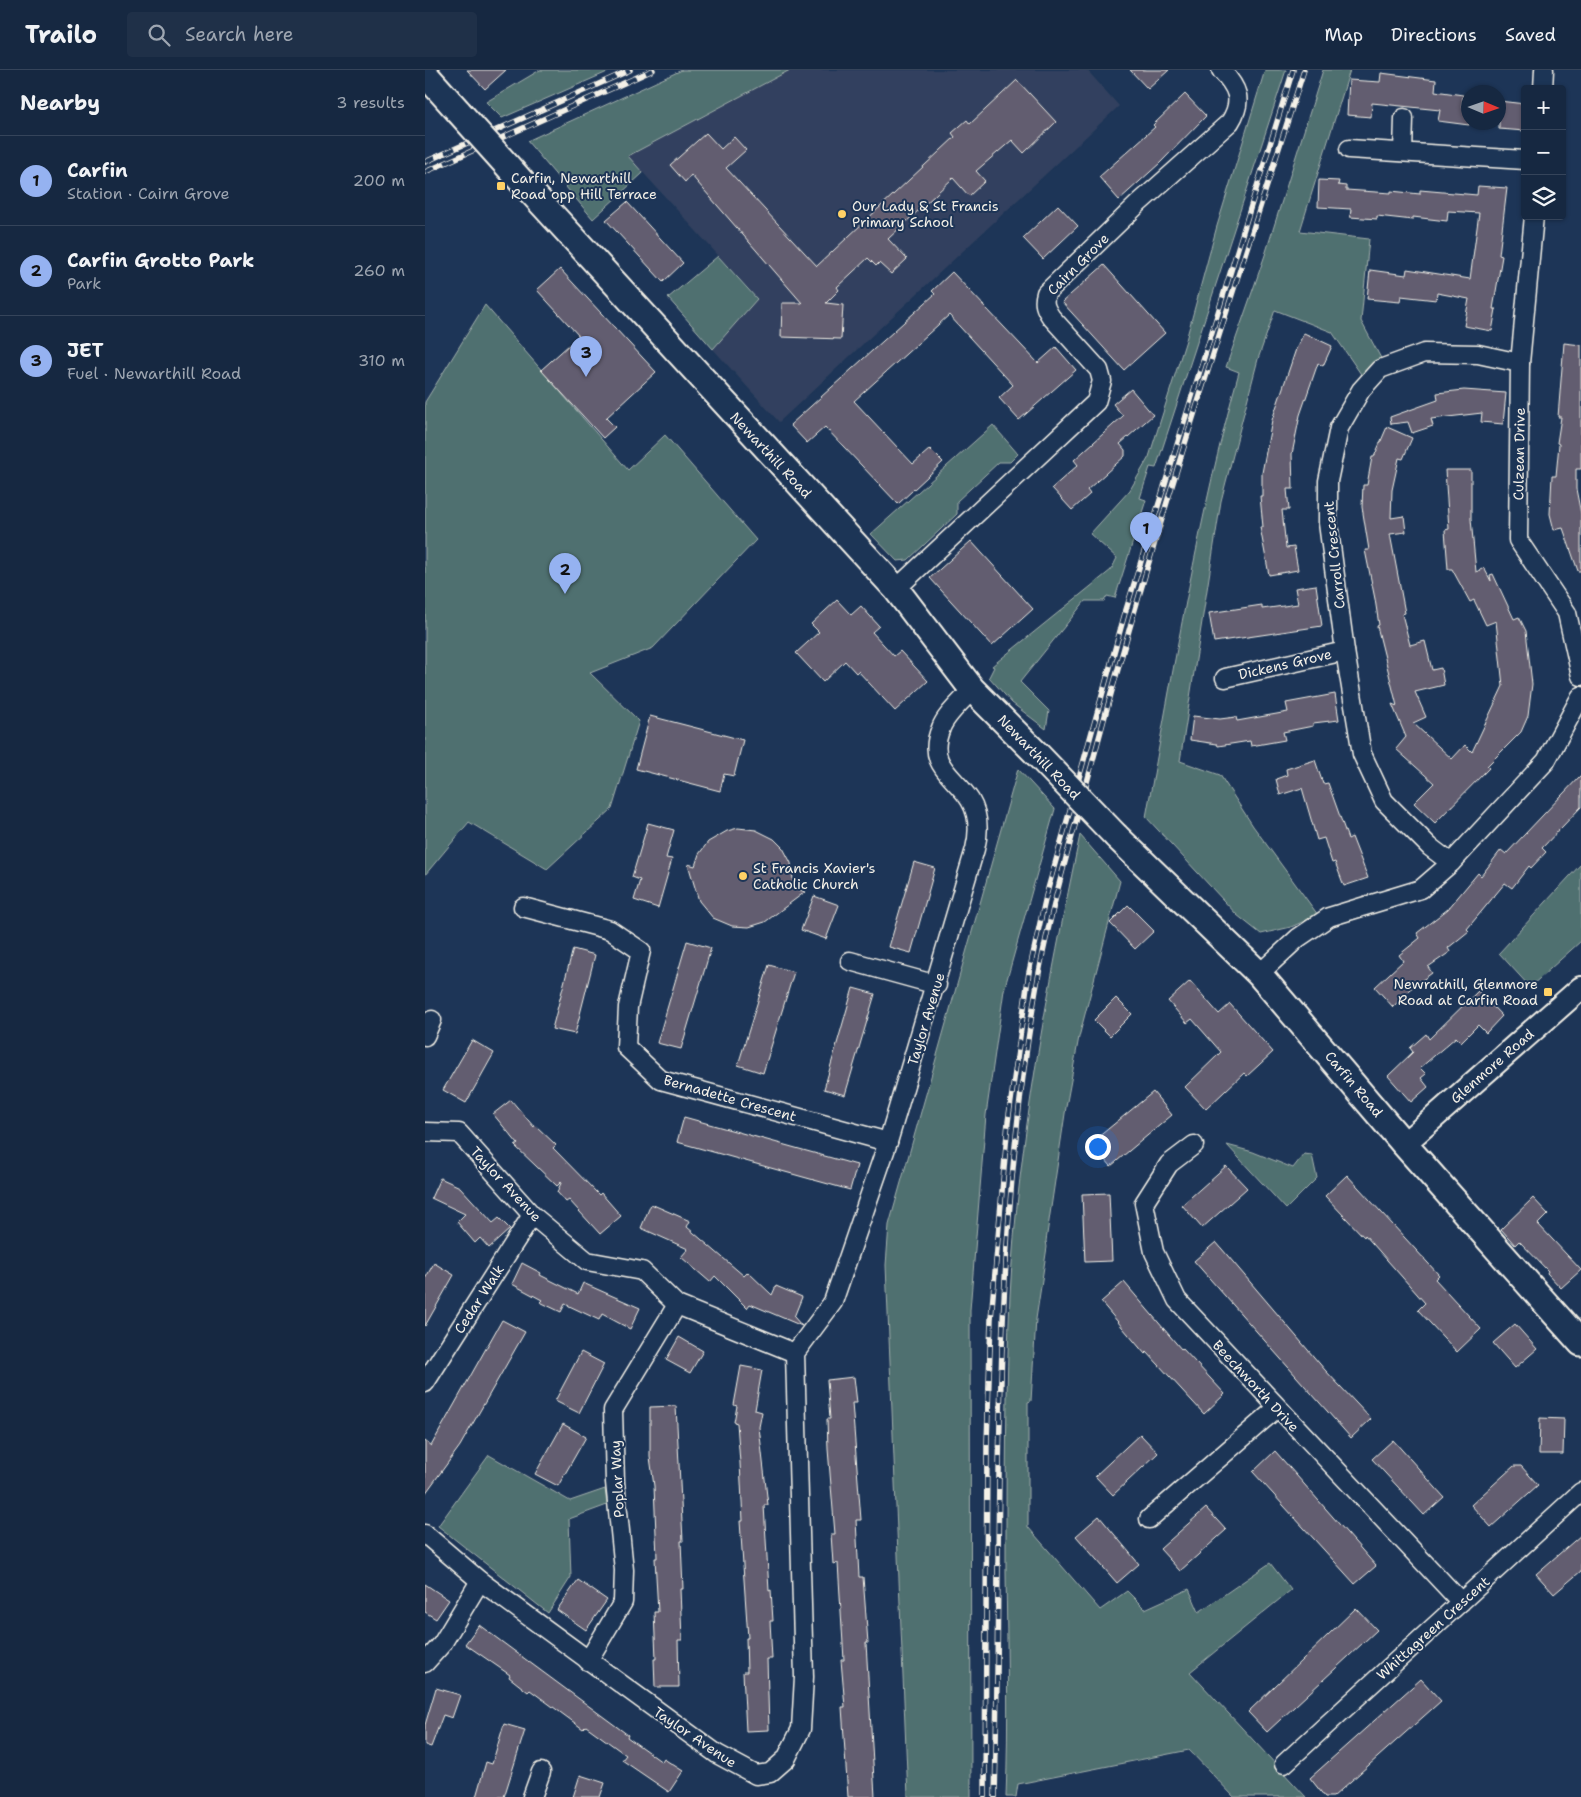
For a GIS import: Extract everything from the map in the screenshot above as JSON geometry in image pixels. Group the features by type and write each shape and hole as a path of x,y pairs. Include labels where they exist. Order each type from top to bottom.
{"main road":[{"name":"Newarthill Road","path":"425,74 896,589 972,689 1115,836"},
{"name":"Carfin Road","path":"1115,836 1259,974 1404,1144 1581,1343"}],"street":[{"name":"Cairn Grove","path":"896,589 1096,402 1102,381 1099,370 1045,309 1044,300 1046,293 1139,204 1231,122 1239,104 1238,94 1233,83 1221,70"},
{"path":"1543,85 1544,70"},
{"path":"1403,152 1404,118"},
{"path":"1349,148 1521,160"},
{"name":"Culzean Drive","path":"1534,220 1520,363 1518,540 1567,613 1581,676"},
{"name":"Carroll Crescent","path":"1451,863 1430,847 1385,801 1362,754 1345,651 1328,522 1329,481 1339,428 1361,390 1380,369 1424,353 1479,354 1520,363"},
{"name":"Dickens Grove","path":"1225,678 1345,651"},
{"name":"Taylor Avenue","path":"425,1534 480,1582 717,1754 756,1775 770,1773 785,1759 801,1729 804,1677 795,1353 833,1302 888,1142 937,985 978,834 970,800 946,774 937,751 937,739 941,726 972,689"},
{"path":"1259,974 1298,938 1329,917 1421,889 1451,863 1546,761 1581,696"},
{"name":"Bernadette Crescent","path":"523,907 610,930 641,951 627,1007 626,1047 661,1080 888,1142"},
{"path":"850,961 937,985"},
{"name":"Glenmore Road","path":"1404,1144 1581,988"},
{"name":"Taylor Avenue","path":"425,1132 459,1133 532,1216 587,1261 642,1271 677,1304 795,1353"},
{"name":"Beechworth Drive","path":"1194,1145 1169,1164 1144,1203 1154,1252 1177,1300 1461,1602"},
{"name":"Cedar Walk","path":"425,1383 532,1216"},
{"name":"Poplar Way","path":"589,1661 623,1602 624,1570 615,1482 613,1410 677,1304"},
{"path":"1149,1519 1277,1408"},
{"name":"Whittagreen Crescent","path":"1284,1764 1581,1492"},
{"path":"425,1663 441,1644 480,1582"},
{"path":"531,1797 541,1772"}],"shaded area":[{"name":"Our Lady & St Francis Primary School","path":"790,70 1087,70 1119,106 779,422 713,349 757,298 628,156"}],"green space":[{"path":"540,70 612,70 502,118 486,102"},
{"path":"682,70 790,70 628,156 643,173 593,219 527,141"},
{"path":"1265,70 1286,70 1156,468 1150,467 1140,498 1146,500 1115,598 1107,596 1104,601 1085,601 1020,682 1049,711 1046,729 1012,703 989,677 994,667 992,666 1111,570 1117,558 1090,534 1130,490 1149,457 1186,340 1217,226"},
{"path":"1323,70 1350,70 1300,231 1369,239 1361,321 1384,364 1365,380 1332,332 1275,310 1258,359 1221,501 1180,761 1220,775 1253,826 1318,915 1291,927 1261,934 1237,915 1146,817 1199,538 1224,427 1239,372 1226,367 1265,255"},
{"path":"718,256 757,299 713,349 668,298"},
{"path":"485,305 628,470 665,435 756,540 653,648 590,673 639,721 612,809 547,869 469,822 425,875 425,402"},
{"path":"993,425 1018,454 1010,462 999,462 957,501 957,514 908,560 897,561 871,534"},
{"path":"1018,769 1055,809 1004,990 986,1115 970,1310 971,1797 908,1797 886,1265 889,1225"},
{"path":"1080,835 1120,881 1079,1037 1066,1107 1046,1241 1047,1247 1036,1319 1031,1401 1028,1402 1028,1527 1100,1610 1127,1591 1145,1609 1189,1589 1199,1612 1270,1563 1291,1590 1190,1672 1306,1797 1234,1797 1189,1750 1018,1784 1016,1797 1006,1797 1008,1713 1006,1573 1007,1400 1014,1238 1027,1122 1036,1064"},
{"path":"1581,864 1581,941 1530,987 1499,953"},
{"path":"1227,1145 1253,1152 1293,1168 1304,1154 1312,1155 1317,1178 1286,1209"},
{"path":"489,1455 570,1501 605,1489 607,1505 569,1519 571,1577 548,1613 438,1526"}],"building":[{"path":"467,70 506,70 485,89"},
{"path":"1130,70 1169,70 1148,89"},
{"path":"1381,73 1436,80 1435,91 1461,95 1461,124 1438,121 1440,110 1372,103 1371,117 1347,115 1349,80 1380,82"},
{"path":"1017,80 1056,122 1024,153 1012,140 976,171 985,181 969,196 953,178 888,239 907,259 891,274 879,263 876,266 868,258 837,287 839,290 826,303 843,305 841,339 781,337 782,303 802,303 691,175 685,182 670,165 706,133 721,149 734,137 746,150 726,168 817,266 955,137 952,133 967,120 970,124"},
{"path":"1185,94 1206,116 1160,163 1119,200 1099,177 1155,127 1153,125"},
{"path":"1506,102 1521,104 1521,131 1506,130"},
{"path":"1319,180 1339,181 1338,185 1346,186 1346,190 1391,193 1391,191 1420,194 1420,190 1477,195 1478,186 1507,188 1499,255 1502,256 1493,309 1496,309 1492,331 1464,326 1469,299 1437,293 1436,300 1401,296 1400,302 1367,299 1370,270 1406,275 1407,269 1470,279 1479,213 1448,211 1447,221 1413,217 1413,220 1377,216 1377,219 1350,217 1351,209 1318,207"},
{"path":"627,202 683,263 663,282 606,220"},
{"path":"1058,205 1078,226 1043,259 1023,238"},
{"path":"1104,265 1165,333 1124,370 1062,302"},
{"path":"560,269 656,372 606,418 615,427 603,438 541,370 579,336 537,290"},
{"path":"952,272 1038,363 1056,347 1076,370 1019,420 999,398 1013,385 949,315 854,401 913,464 930,449 943,462 898,504 825,427 807,443 790,425 935,294 932,291"},
{"path":"1304,333 1332,346 1323,366 1318,363 1300,415 1292,454 1293,489 1287,489 1289,510 1282,510 1286,548 1294,547 1298,570 1269,575 1260,527 1263,527 1260,496 1262,496 1262,473 1272,420 1296,349"},
{"path":"1564,343 1581,345 1581,469 1576,469 1576,489 1581,514 1581,571 1578,571 1563,528 1554,530 1550,514 1552,476 1556,476 1559,444 1557,443 1561,417 1558,417"},
{"path":"1131,389 1153,415 1120,444 1125,450 1125,456 1087,490 1090,494 1072,510 1052,488 1078,465 1074,460 1123,416 1113,404"},
{"path":"1464,390 1506,393 1503,424 1481,422 1482,413 1431,419 1433,426 1412,433 1408,422 1391,424 1390,417 1438,400 1437,393"},
{"path":"1387,427 1412,438 1403,459 1399,458 1392,490 1391,518 1404,516 1406,532 1390,534 1405,613 1402,614 1410,645 1425,641 1432,670 1441,668 1444,685 1415,692 1426,717 1413,723 1452,759 1465,745 1472,752 1503,686 1496,621 1486,625 1474,600 1470,602 1452,569 1448,569 1445,530 1449,529 1445,470 1471,470 1471,519 1476,572 1484,568 1491,581 1490,575 1493,574 1514,619 1519,617 1526,631 1532,684 1528,716 1521,732 1435,823 1414,803 1434,783 1396,749 1406,737 1392,704 1397,706 1377,626 1379,625 1375,599 1365,550 1369,550 1362,507 1363,485 1367,485 1372,457 1374,457"},
{"path":"971,541 1033,609 992,646 930,578"},
{"path":"1316,585 1322,626 1214,642 1209,613 1262,605 1262,609 1298,604 1295,588"},
{"path":"837,600 851,615 861,606 879,626 872,632 894,656 900,651 928,681 895,711 858,671 856,673 845,661 823,682 796,653 819,632 811,624"},
{"path":"1335,694 1339,720 1313,723 1313,726 1283,732 1285,740 1251,746 1250,741 1218,746 1217,744 1190,740 1193,716 1220,719 1236,717 1237,721 1288,712 1286,703"},
{"path":"650,716 743,740 734,776 724,774 720,791 636,769"},
{"path":"1315,760 1323,784 1328,783 1348,839 1352,837 1368,878 1344,886 1335,862 1332,863 1324,838 1317,840 1302,788 1280,795 1276,779 1287,775 1286,769"},
{"path":"1581,775 1581,807 1542,848 1546,852 1531,868 1529,866 1512,888 1505,883 1467,929 1469,931 1448,948 1450,952 1428,967 1432,973 1410,989 1393,1007 1375,987 1403,961 1399,955 1420,938 1417,933 1448,909 1478,873 1481,876 1501,850 1506,854"},
{"path":"648,823 674,830 666,858 672,859 658,908 634,900 640,880 632,877"},
{"name":"St Francis Xavier's Catholic Church","path":"738,828 756,830 774,839 783,848 791,863 794,888 805,892 765,922 749,927 732,926 713,918 699,901 688,864 695,866 699,854 708,842 727,831"},
{"path":"914,862 935,868 911,953 889,947"},
{"path":"814,896 839,905 826,939 801,930"},
{"path":"1128,905 1154,931 1135,949 1110,923"},
{"path":"687,941 711,948 681,1049 657,1043"},
{"path":"573,949 595,955 575,1034 552,1029"},
{"path":"769,965 794,972 763,1073 738,1065"},
{"path":"1190,981 1219,1014 1230,1004 1273,1052 1247,1076 1244,1073 1206,1109 1185,1087 1221,1052 1192,1019 1187,1023 1168,1001"},
{"path":"853,988 875,994 845,1095 824,1089"},
{"path":"1478,991 1502,1016 1486,1033 1478,1025 1461,1042 1456,1037 1420,1068 1426,1074 1421,1078 1428,1087 1411,1102 1388,1076 1413,1052 1410,1048 1426,1034 1429,1039"},
{"path":"1116,998 1132,1014 1110,1036 1094,1020"},
{"path":"472,1040 494,1053 466,1103 443,1090"},
{"path":"1153,1092 1172,1115 1111,1166 1091,1143"},
{"path":"511,1100 534,1127 535,1125 556,1145 553,1148 599,1195 601,1193 621,1216 600,1234 569,1200 566,1202 557,1192 562,1181 557,1186 515,1146 518,1144 493,1114"},
{"path":"684,1117 857,1165 850,1190 677,1142"},
{"path":"1226,1166 1247,1188 1202,1228 1182,1205"},
{"path":"1347,1175 1439,1275 1435,1279 1481,1329 1457,1352 1418,1310 1425,1303 1365,1235 1364,1237 1325,1196"},
{"path":"440,1178 460,1187 493,1223 499,1218 510,1229 489,1248 480,1238 475,1243 457,1222 465,1214 431,1198"},
{"path":"1109,1193 1112,1261 1085,1262 1082,1194"},
{"path":"1533,1198 1548,1214 1538,1224 1581,1270 1561,1288 1547,1273 1548,1271 1519,1241 1515,1245 1501,1229"},
{"path":"651,1204 690,1221 687,1227 744,1276 748,1272 772,1295 776,1286 802,1297 794,1317 802,1326 750,1304 747,1308 715,1276 710,1282 681,1257 688,1249 641,1228"},
{"path":"1216,1242 1325,1370 1371,1419 1351,1438 1194,1261"},
{"path":"434,1263 454,1275 425,1326 425,1279"},
{"path":"522,1263 541,1273 540,1275 578,1294 583,1283 640,1308 630,1329 602,1314 599,1320 565,1304 561,1312 540,1302 542,1300 512,1284"},
{"path":"1124,1282 1181,1349 1225,1394 1204,1414 1147,1352 1145,1354 1101,1302"},
{"path":"502,1320 525,1332 460,1446 425,1494 425,1441 431,1446"},
{"path":"1515,1324 1537,1349 1515,1368 1493,1343"},
{"path":"679,1337 703,1351 690,1373 666,1360"},
{"path":"581,1352 604,1364 579,1413 555,1401"},
{"path":"741,1366 762,1370 755,1410 762,1412 759,1427 768,1505 764,1505 769,1591 771,1590 773,1621 770,1621 772,1659 767,1659 769,1730 746,1731 743,1672 747,1672 746,1638 748,1638 740,1521 743,1521 740,1463 737,1423 734,1422 737,1406 734,1405"},
{"path":"854,1377 857,1403 852,1403 861,1520 856,1520 859,1577 863,1577 868,1643 866,1643 875,1797 848,1797 842,1707 845,1707 841,1660 844,1660 838,1563 833,1564 831,1534 835,1534 828,1449 827,1419 830,1419 827,1380"},
{"path":"676,1406 683,1541 681,1541 683,1589 680,1589 682,1640 678,1640 679,1687 655,1687 654,1612 658,1612 654,1486 650,1457 650,1407"},
{"path":"1540,1418 1564,1419 1563,1454 1539,1454"},
{"path":"563,1424 586,1437 558,1486 535,1474"},
{"path":"1140,1434 1158,1453 1113,1495 1095,1476"},
{"path":"1393,1440 1444,1497 1424,1515 1372,1459"},
{"path":"1275,1451 1376,1566 1355,1584 1253,1472"},
{"path":"1514,1466 1521,1466 1538,1485 1491,1527 1471,1505"},
{"path":"1206,1508 1226,1530 1180,1571 1160,1549"},
{"path":"1099,1516 1139,1564 1117,1583 1076,1536"},
{"path":"1581,1535 1581,1571 1554,1594 1536,1574"},
{"path":"578,1580 607,1600 586,1630 557,1610"},
{"path":"425,1584 449,1600 436,1619 425,1612"},
{"path":"1356,1608 1377,1630 1267,1732 1248,1712"},
{"path":"479,1625 628,1735 627,1737 662,1762 664,1759 683,1771 669,1792 622,1760 626,1755 586,1726 583,1729 530,1690 528,1692 509,1677 510,1675 465,1644"},
{"path":"1421,1679 1441,1701 1333,1797 1325,1797 1310,1778"},
{"path":"436,1688 460,1695 452,1718 443,1715 431,1747 425,1745 425,1725"},
{"path":"504,1724 525,1730 504,1797 476,1797 486,1762 492,1764"},
{"path":"580,1775 605,1783 600,1797 573,1797"}],"railway":[{"path":"425,162 630,70"},
{"path":"425,172 653,70"},
{"path":"985,1797 987,1443 991,1319 1008,1122 1029,972 1046,896 1125,613 1293,70"},
{"path":"995,1797 999,1487 1005,1281 1012,1178 1023,1075 1039,973 1065,861 1144,578 1304,70"}],"place":[{"name":"Carfin, Newarthill Road opp Hill Terrace","path":"501,186"},
{"name":"Our Lady & St Francis Primary School","path":"842,214"},
{"name":"JET","path":"586,377"},
{"name":"Carfin","path":"1146,553"},
{"name":"Carfin Grotto Park","path":"565,594"},
{"name":"St Francis Xavier's Catholic Church","path":"743,876"},
{"name":"Newrathill, Glenmore Road at Carfin Road","path":"1548,992"}]}
